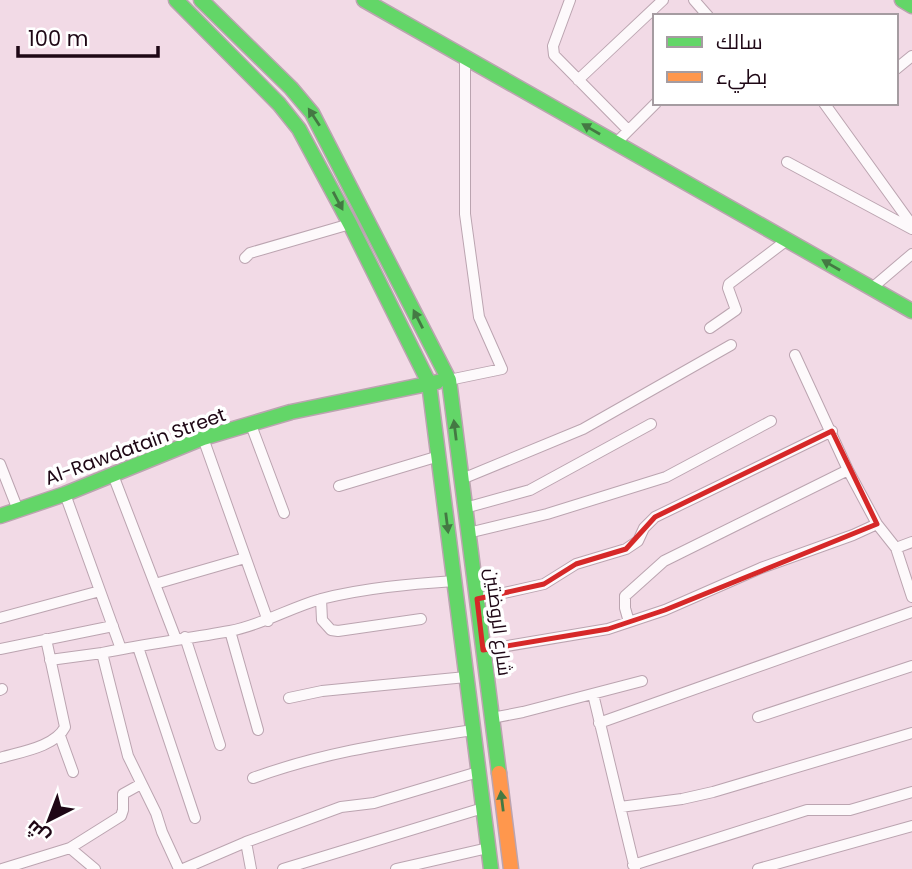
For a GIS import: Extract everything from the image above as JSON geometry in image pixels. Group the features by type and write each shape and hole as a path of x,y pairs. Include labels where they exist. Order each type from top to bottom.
{"main road":[{"name":"شارع الروضتين","path":"176,0 288,114 308,144 429,383 491,869"},
{"path":"201,0 291,88 312,113 449,380"},
{"path":"364,0 912,311"},
{"path":"902,0 912,6"},
{"name":"شارع الروضتين","path":"449,380 511,869"},
{"name":"Al-Rawdatain Street","path":"0,516 65,494 203,438 291,412 449,380"}],"street":[{"path":"570,0 552,49 554,55 628,130"},
{"path":"578,80 663,0"},
{"path":"694,0 706,14"},
{"path":"898,67 912,55"},
{"path":"449,380 502,369 480,317 465,214 465,57"},
{"path":"616,143 654,105"},
{"path":"825,105 912,227"},
{"path":"787,162 912,227"},
{"path":"245,258 250,253 350,224"},
{"path":"710,328 736,310 729,285 787,240"},
{"path":"872,288 912,254"},
{"path":"461,479 583,429 731,345"},
{"path":"795,355 832,430 848,470 877,524 896,548 912,597"},
{"path":"468,533 547,514 666,477 771,421"},
{"path":"465,508 530,490 651,424"},
{"path":"251,425 284,513"},
{"path":"477,599 544,584 576,564 626,550 638,541 643,528 655,517 832,430"},
{"path":"203,438 268,621"},
{"path":"340,486 439,456"},
{"path":"0,464 18,510"},
{"path":"629,622 625,596 664,561 848,470"},
{"path":"113,475 155,584 180,638 220,745"},
{"path":"65,494 121,649"},
{"path":"483,650 608,629 665,610 761,568 877,524"},
{"path":"896,548 912,542"},
{"path":"155,584 245,558"},
{"path":"50,660 230,631 268,621 278,614 321,599 405,585 454,581"},
{"path":"0,618 100,591"},
{"path":"321,599 322,620 331,630 421,619"},
{"path":"599,723 912,612"},
{"path":"0,649 113,626"},
{"path":"230,631 258,730"},
{"path":"0,758 60,736 65,727 46,639"},
{"path":"138,647 195,818"},
{"path":"102,653 128,756 181,869 341,807 374,803 478,772"},
{"path":"758,718 912,666"},
{"path":"289,698 322,691 466,677"},
{"path":"492,718 642,681"},
{"path":"593,694 634,867 807,810 850,810 912,792"},
{"path":"254,778 293,763 369,745 473,730"},
{"path":"620,807 713,792 912,733"},
{"path":"60,736 72,772"},
{"path":"2,869 70,848 121,816 123,794 141,784"},
{"path":"283,869 483,807"},
{"path":"758,869 912,826"},
{"path":"246,842 251,869"},
{"path":"70,848 95,869"},
{"path":"396,869 488,848"}],"highlighted area":[{"path":"832,431 877,524 665,610 608,629 483,650 477,599 544,584 576,564 626,549 655,517"}],"traffic: fast":[{"path":"176,0 279,104 299,129 350,224 429,383 491,869"},
{"path":"201,0 291,88 312,113 449,380 499,773"},
{"path":"364,0 912,311"},
{"path":"902,0 912,6"},
{"path":"0,516 65,494 203,438 291,412 437,382"}],"traffic: slow":[{"path":"499,773 511,869"}]}
